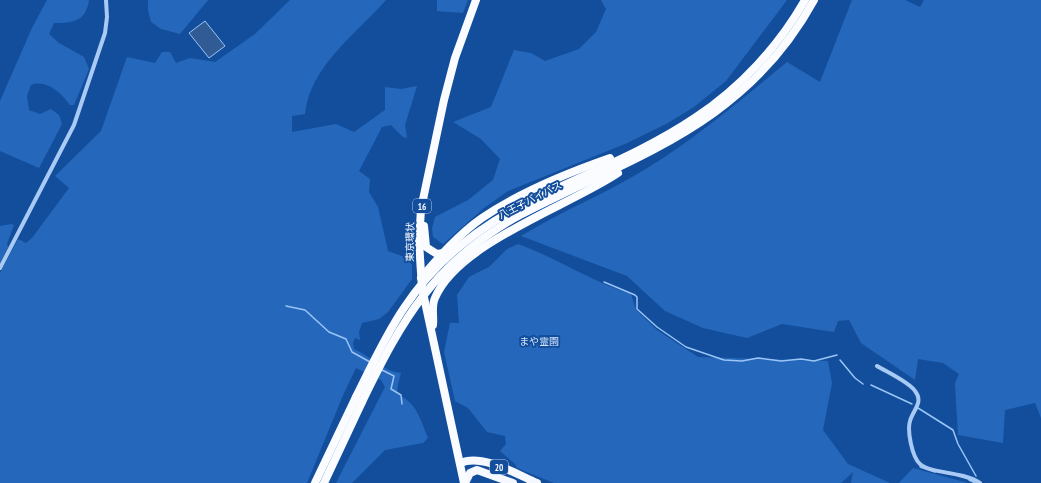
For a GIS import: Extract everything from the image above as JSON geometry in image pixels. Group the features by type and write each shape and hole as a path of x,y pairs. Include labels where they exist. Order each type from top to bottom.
{"highway":[{"name":"東京環状","path":"460,463 422,288 419,242 421,210 450,74 476,0"},
{"name":"八王子バイパス","path":"316,483 359,400 396,336 420,299 462,255 516,213 649,145 696,117 735,86 773,47 805,0"},
{"name":"八王子バイパス","path":"516,213 644,156 700,124 741,92 779,52 797,28 814,0"},
{"name":"16","path":"421,278 444,253 481,219 510,201 557,179 649,145"},
{"name":"16","path":"432,332 433,305 435,297 446,281 464,262 480,250 530,220 597,187 644,156"},
{"name":"16","path":"421,210 426,247 433,252 444,253"},
{"path":"422,288 436,288 446,281"},
{"name":"八王子バイパス","path":"324,483 359,400"},
{"name":"16","path":"460,463 465,483"}],"main road":[{"name":"20","path":"460,463 468,460 481,460 537,483"},
{"name":"20","path":"460,463 480,465 525,483"},
{"name":"20","path":"465,483 470,473 477,470 513,483"}],"street":[{"path":"0,268 74,125 105,33 107,17 106,0"},
{"path":"877,366 915,389 919,397 919,403 909,424 913,456 920,465 932,470 965,475 980,483"}],"green space":[{"path":"47,0 89,0 85,13 81,17 72,22 54,23 49,34 59,43 84,57 89,69 74,105 70,105 53,88 43,84 31,85 27,96 29,110 40,114 51,109 59,115 62,124 39,168 0,151 0,101 32,28"},
{"path":"148,0 208,0 180,34 161,29 151,22 148,10"},
{"path":"290,0 386,0 336,51 325,66 309,97 305,114 292,116 292,132 336,124 354,132 385,110 385,87 401,89 417,86 405,125 407,138 403,137 391,125 382,127 359,171 370,179 369,192 378,207 388,251 407,258 412,265 412,279 388,312 379,319 362,323 359,332 360,340 355,338 353,343 354,349 382,366 394,372 401,373 398,392 413,406 420,418 428,438 423,443 385,450 352,483 336,483 385,387 381,380 356,368 344,393 307,483 0,483 0,273 18,239 26,243 32,238 69,188 55,176 101,131 127,57 155,63 162,52 170,52 176,63 190,58 215,62 255,34"},
{"path":"437,0 468,0 463,13 437,11"},
{"path":"601,0 787,0 726,81 694,107 666,124 625,144 508,191 484,208 443,244 433,237 432,228 435,217 468,200 493,180 500,159 481,139 453,122 491,107 514,50 531,53 545,61 579,49 596,32 606,9"},
{"path":"852,0 905,0 920,7 924,0 1041,0 1041,418 1035,403 1005,410 1003,443 958,435 955,383 959,374 943,363 918,359 915,380 861,343 849,320 838,321 834,332 782,324 747,338 703,328 665,311 627,276 521,236 649,167 720,117 787,62 820,82"},
{"path":"11,224 14,225 7,244 8,247 0,263 0,226"},
{"name":"まや霊園","path":"518,244 547,256 602,283 631,294 636,310 657,330 698,357 828,361 832,383 823,430 848,464 890,483 851,483 853,472 841,483 554,483 517,468 515,464 500,451 506,444 505,436 487,432 468,408 455,401 444,352 450,323 459,323 457,295 469,277 489,267 507,249"},
{"path":"913,468 968,483 899,483"}],"shaded area":[{"path":"205,21 225,46 209,58 189,33"}],"waterway":[{"path":"604,282 635,295 637,297 637,309 657,327 686,347 724,360 742,361 758,358 781,361 801,359 814,361 837,355"},
{"path":"286,306 305,310 329,332 346,339 352,352 370,362"},
{"path":"840,360 855,378 863,384"},
{"path":"382,370 394,376 391,389 401,395 402,404"},
{"path":"871,385 912,404"},
{"path":"918,408 953,430 958,444 976,476"},
{"path":"920,467 935,472"},
{"path":"969,480 975,483"}]}
